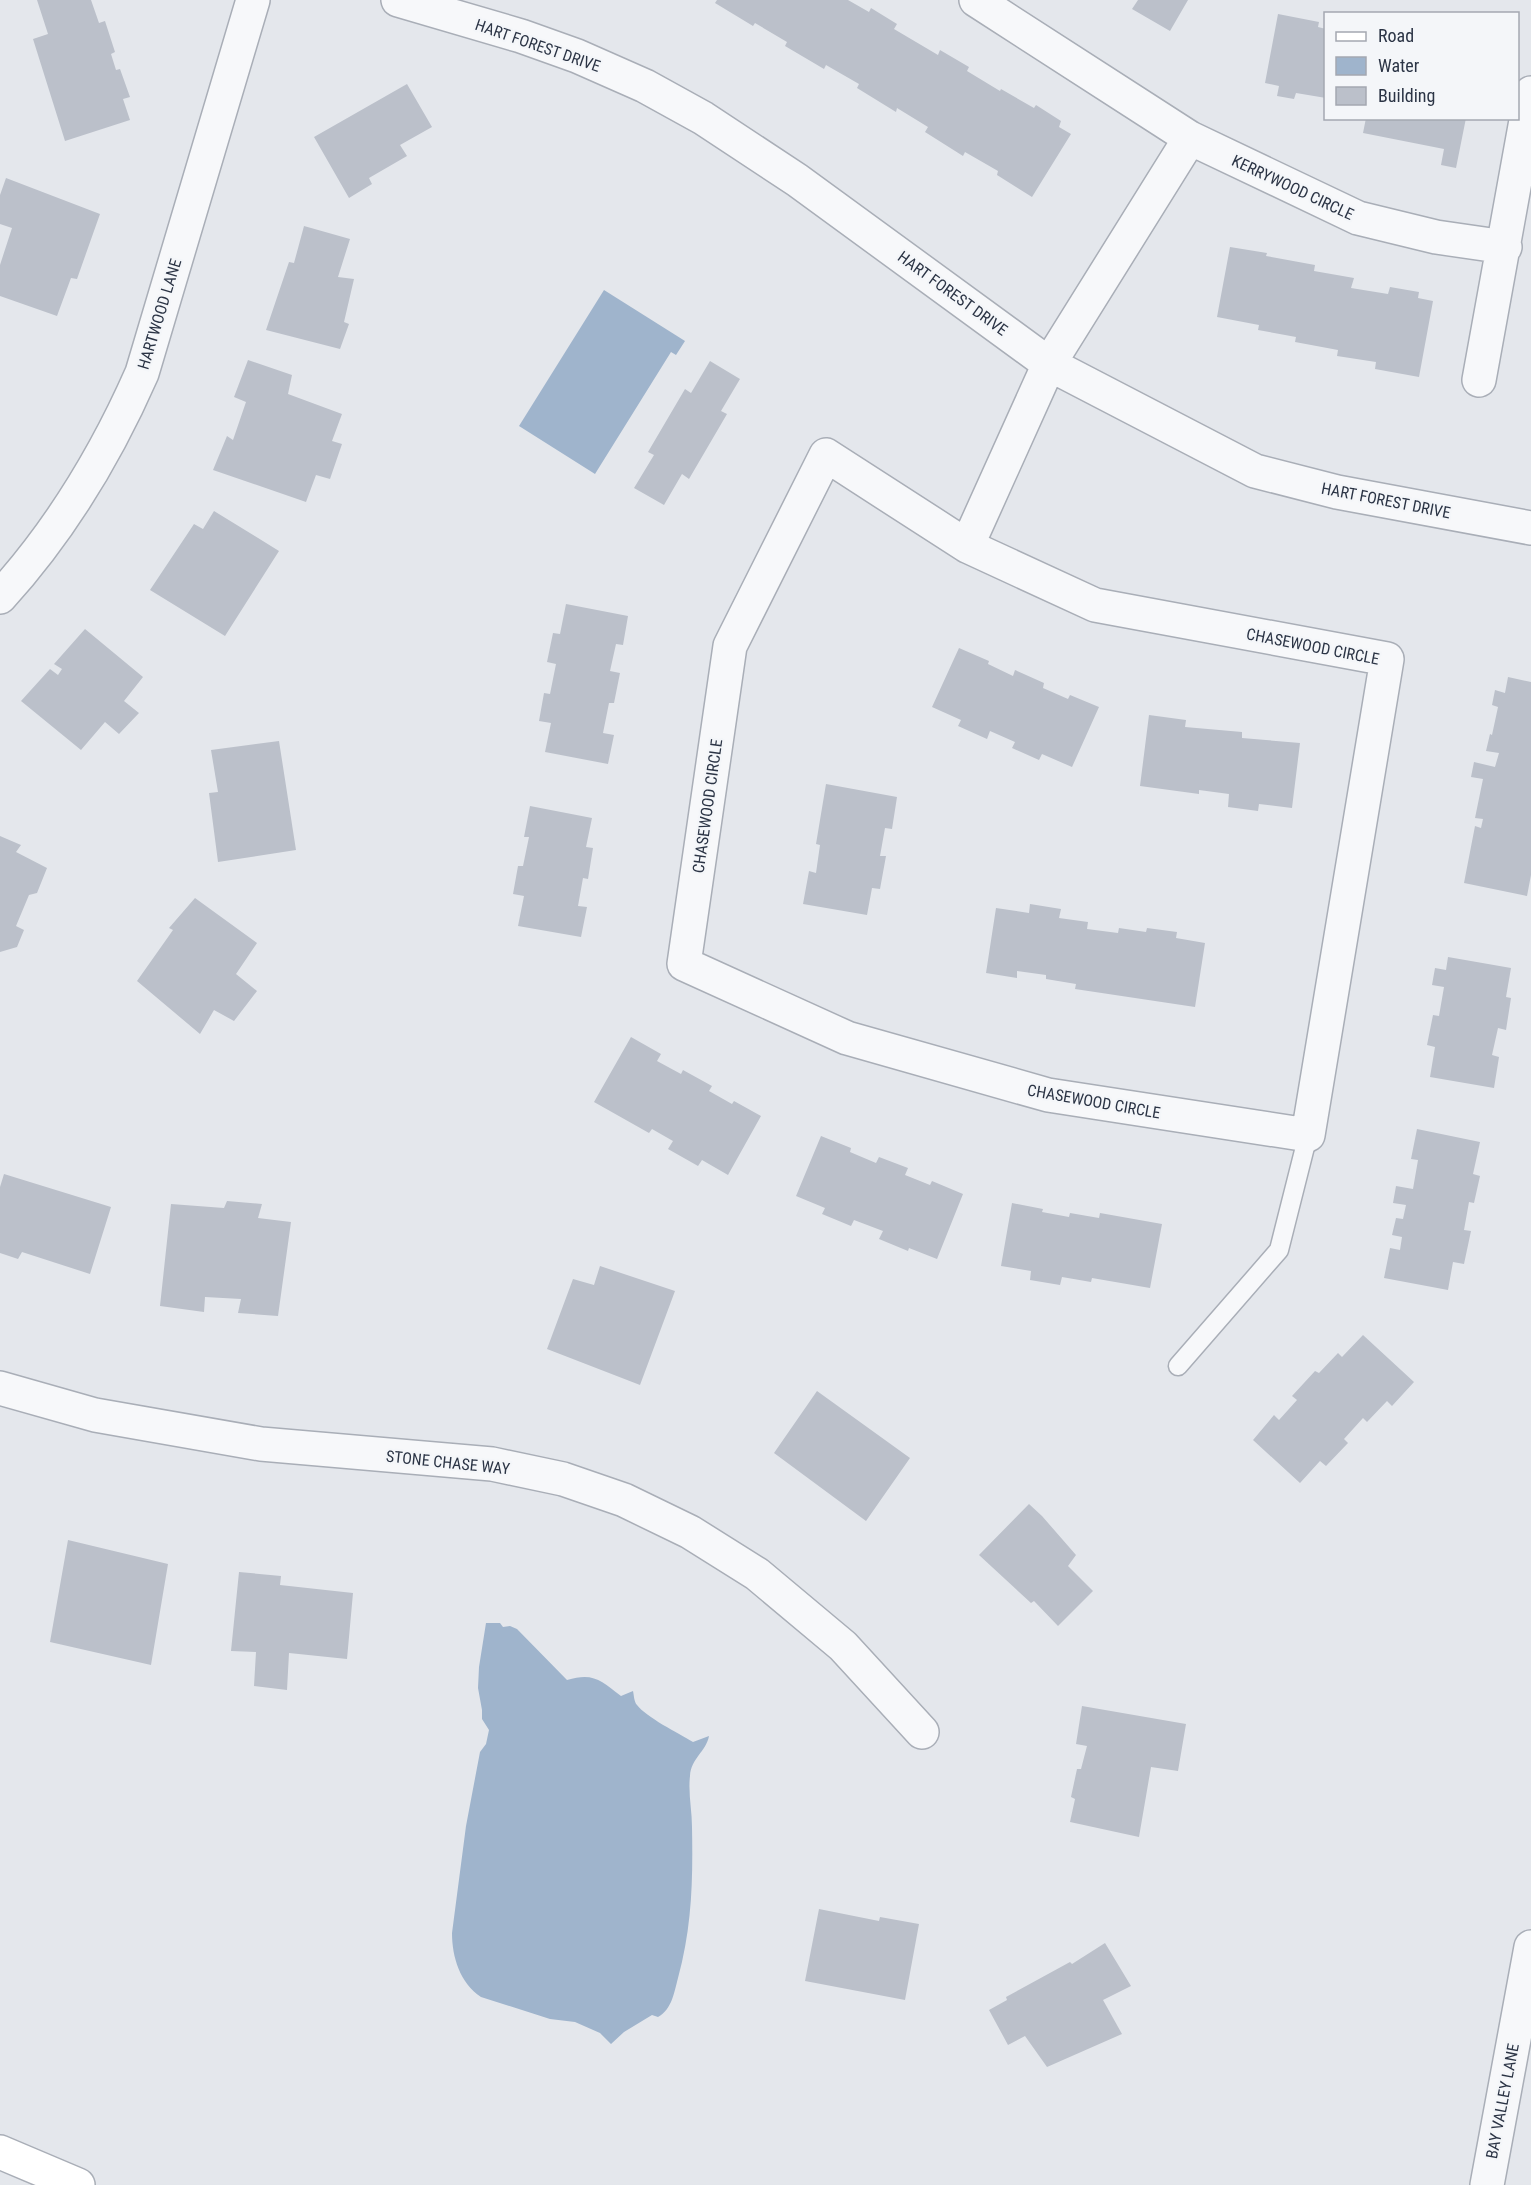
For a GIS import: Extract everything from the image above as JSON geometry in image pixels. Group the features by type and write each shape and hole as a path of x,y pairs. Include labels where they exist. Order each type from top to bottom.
{"main road":[{"path":"0,2152 78,2185"}],"street":[{"name":"HARTWOOD LANE","path":"0,597 28,566 71,506 125,411 142,373 253,0"},
{"name":"HART FOREST DRIVE","path":"398,0 521,36 577,56 645,86 703,118 797,180 1049,364 1255,471 1337,492 1531,528"},
{"name":"KERRYWOOD CIRCLE","path":"976,0 1190,138 1358,218 1437,237 1504,247"},
{"path":"1479,380 1531,93"},
{"path":"967,546 1049,364 1190,138"},
{"name":"CHASEWOOD CIRCLE","path":"826,455 967,546 1095,605 1387,658 1308,1135 1048,1095 847,1038 684,964 730,646 826,455"},
{"name":"STONE CHASE WAY","path":"0,1388 95,1415 261,1444 492,1464 562,1479 624,1500 690,1532 757,1574 843,1646 922,1732"},
{"name":"BAY VALLEY LANE","path":"1487,2185 1531,1947"}],"lane":[{"path":"1178,1366 1279,1250 1308,1135"}],"water":[{"path":"604,290 685,341 676,355 671,352 595,474 519,426"},
{"path":"486,1623 500,1623 503,1627 510,1626 517,1629 567,1680 584,1677 597,1679 621,1696 633,1691 641,1710 663,1725 693,1742 709,1736 693,1764 690,1776 691,1903 683,1959 674,1995 663,2014 658,2017 652,2015 624,2032 611,2044 600,2033 575,2022 550,2019 481,1997 463,1977 456,1960 452,1933 466,1826 480,1752 486,1744 489,1730 482,1719 478,1688"}],"building":[{"path":"37,0 91,0 99,23 105,21 115,52 111,54 116,70 120,69 130,97 123,99 130,120 65,141 33,39 48,34"},
{"path":"717,0 848,0 869,12 871,8 897,24 894,29 938,55 940,50 969,67 967,71 1000,91 1001,89 1034,108 1036,105 1061,121 1059,127 1071,134 1032,197 997,175 998,171 965,152 963,156 925,132 928,127 897,108 896,112 857,88 859,84 826,65 824,69 785,46 787,42 755,23 753,26 715,3"},
{"path":"1138,0 1188,0 1170,31 1132,9"},
{"path":"1278,14 1319,22 1318,27 1324,28 1324,98 1296,93 1294,99 1277,96 1279,86 1265,83"},
{"path":"407,84 432,127 400,145 407,156 369,178 372,184 349,198 314,137"},
{"path":"1366,120 1466,120 1456,168 1441,165 1444,149 1363,133"},
{"path":"6,178 100,214 77,279 71,278 57,316 0,296 0,265 12,228 0,224 0,195"},
{"path":"304,226 350,239 338,277 354,279 344,322 349,324 340,349 266,330 289,262 294,263"},
{"path":"1230,247 1315,265 1314,271 1354,278 1351,288 1388,294 1390,287 1419,292 1418,298 1433,301 1419,377 1375,369 1376,362 1337,356 1338,350 1295,342 1296,337 1258,330 1259,325 1217,317"},
{"path":"248,360 292,375 288,394 342,414 332,441 342,444 330,479 316,475 306,502 213,470 227,436 233,440 246,402 234,397"},
{"path":"710,361 740,379 721,411 727,414 689,479 682,474 664,505 634,488 654,455 648,452 685,389 691,393"},
{"path":"214,511 279,551 225,636 150,590 194,524 203,529"},
{"path":"566,604 628,616 623,645 616,644 610,671 620,673 614,703 609,703 603,733 614,735 608,764 545,752 551,723 539,721 544,693 550,694 556,664 547,662 553,633 560,634"},
{"path":"85,629 143,677 124,701 139,713 119,734 105,722 81,750 21,701 50,669 58,675 62,669 54,664"},
{"path":"959,648 989,661 988,664 1013,676 1015,670 1044,683 1043,688 1068,699 1070,695 1099,707 1072,767 1042,754 1039,760 1012,748 1015,742 990,731 987,739 958,726 961,720 932,707"},
{"path":"1508,677 1531,682 1531,875 1527,896 1464,883 1475,826 1481,828 1483,819 1475,818 1483,779 1471,777 1474,762 1495,767 1499,753 1486,751 1498,707 1492,705 1495,690 1505,693"},
{"path":"1149,715 1186,720 1185,727 1242,732 1242,738 1300,743 1292,808 1259,804 1258,811 1228,807 1229,794 1199,790 1199,794 1140,786"},
{"path":"279,741 296,850 218,862 209,793 218,792 211,750"},
{"path":"826,784 897,797 892,829 885,828 880,856 886,856 880,889 872,888 867,915 803,904 809,871 816,873 820,845 816,844"},
{"path":"530,806 592,818 586,847 593,848 588,879 583,878 578,906 587,907 581,937 518,926 524,896 513,894 518,866 523,866 529,837 524,837"},
{"path":"0,836 21,845 16,852 47,868 37,893 29,895 16,926 24,930 17,947 0,952"},
{"path":"195,898 257,943 236,974 257,991 234,1021 214,1010 200,1034 137,981 173,930 169,928"},
{"path":"1030,904 1061,909 1059,918 1088,922 1087,929 1118,933 1119,928 1146,932 1147,928 1177,932 1176,938 1205,943 1195,1007 1075,989 1076,984 1046,979 1046,975 1017,971 1017,978 986,973 996,908 1029,913"},
{"path":"1448,957 1511,968 1506,997 1511,998 1506,1030 1498,1028 1492,1055 1499,1057 1494,1088 1430,1077 1435,1047 1427,1045 1433,1015 1439,1016 1444,987 1432,985 1435,968 1446,970"},
{"path":"631,1037 661,1054 657,1061 681,1074 683,1070 712,1086 709,1091 732,1104 734,1101 761,1116 728,1175 702,1160 698,1166 668,1149 673,1141 652,1129 649,1133 594,1102"},
{"path":"1417,1129 1480,1142 1473,1174 1480,1176 1474,1203 1469,1202 1464,1230 1471,1231 1464,1264 1453,1262 1448,1290 1384,1278 1390,1248 1400,1250 1402,1237 1392,1235 1396,1218 1403,1219 1406,1205 1393,1203 1396,1186 1413,1189 1418,1160 1411,1159"},
{"path":"821,1136 851,1148 850,1152 876,1163 879,1157 908,1168 905,1175 930,1185 932,1181 963,1194 937,1259 909,1248 908,1251 879,1239 883,1231 854,1220 851,1226 822,1214 825,1208 796,1196"},
{"path":"4,1174 111,1207 90,1274 22,1252 18,1259 0,1253 0,1187"},
{"path":"227,1201 262,1204 258,1218 291,1222 278,1316 238,1313 241,1299 205,1297 204,1312 160,1306 171,1204 224,1208"},
{"path":"1012,1203 1069,1217 1070,1213 1099,1218 1100,1213 1162,1224 1150,1288 1092,1278 1091,1282 1062,1277 1060,1285 1030,1280 1031,1271 1001,1266"},
{"path":"600,1266 675,1291 640,1385 547,1349 573,1279 594,1285"},
{"path":"1363,1335 1414,1382 1392,1406 1387,1401 1367,1422 1363,1418 1344,1439 1348,1443 1326,1466 1320,1461 1300,1483 1253,1440 1274,1415 1279,1420 1297,1400 1292,1396 1315,1371 1319,1373 1338,1353 1342,1357"},
{"path":"817,1391 910,1458 866,1521 774,1453"},
{"path":"1029,1504 1076,1555 1068,1566 1093,1591 1058,1626 1034,1601 1031,1603 979,1555"},
{"path":"68,1540 168,1564 151,1665 50,1642"},
{"path":"239,1572 281,1576 280,1585 353,1593 347,1659 289,1653 287,1690 254,1686 256,1652 231,1651"},
{"path":"1082,1706 1186,1724 1178,1771 1151,1767 1139,1837 1070,1822 1075,1799 1071,1797 1077,1769 1081,1769 1087,1746 1076,1744"},
{"path":"819,1909 879,1921 880,1917 919,1924 905,2000 805,1981"},
{"path":"1105,1943 1131,1986 1103,2000 1122,2034 1047,2067 1025,2036 1008,2045 989,2010 1007,2000 1006,1997 1070,1962 1072,1964"}]}
